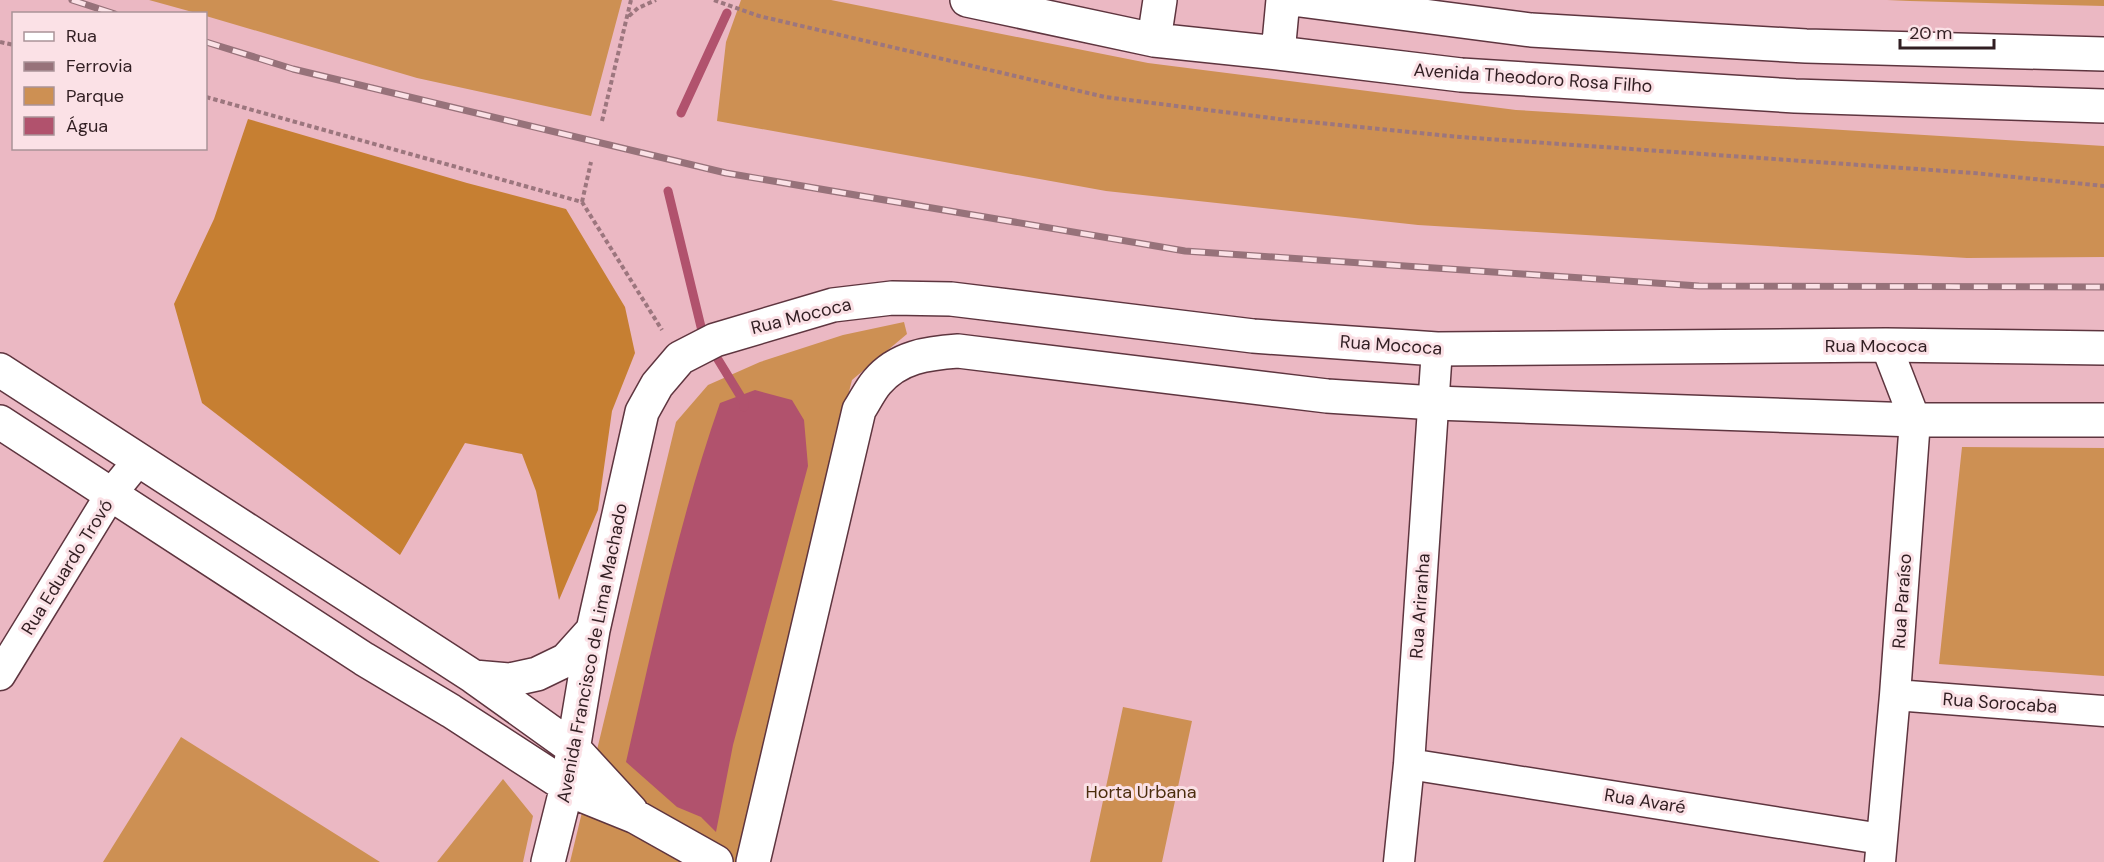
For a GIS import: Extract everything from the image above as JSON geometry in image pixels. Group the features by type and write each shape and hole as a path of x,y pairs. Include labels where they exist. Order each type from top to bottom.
{"main road":[{"name":"Avenida Theodoro Rosa Filho","path":"967,0 1154,40 1278,52 1461,75 1795,96 2104,106"},
{"path":"1154,40 1160,0"},
{"path":"1278,52 1283,0"},
{"path":"1299,0 1532,30 1806,46 2104,54"},
{"name":"Rua Mococa","path":"694,350 833,305 892,298 951,299 1253,336 1437,349 1886,345 2104,348"},
{"name":"Avenida Francisco de Lima Machado","path":"548,862 567,786 593,630 642,412 657,385 694,350"},
{"path":"753,862 859,410 877,381 899,363 927,353 958,351 1327,396 1435,403 1915,420 2104,420"},
{"path":"0,370 474,677 573,748 636,817"},
{"path":"0,422 363,659 451,711 579,794 636,817 716,862"},
{"path":"474,677 510,680 537,674 566,660 593,630"}],"street":[{"name":"Rua Paraíso","path":"1881,851 1915,420 1886,345"},
{"name":"Rua Ariranha","path":"1399,862 1409,764 1437,349"},
{"name":"Rua Eduardo Trovó","path":"0,675 111,494 138,461"},
{"name":"Rua Sorocaba","path":"1895,695 2104,711"},
{"name":"Rua Avaré","path":"1409,764 1881,851"}],"path":[{"path":"602,121 631,0"},
{"path":"627,17 638,8 656,0"},
{"path":"714,0 759,16 1105,97 1279,119 1460,137 1962,172 2104,186"},
{"path":"207,97 582,202 694,350"},
{"path":"582,202 591,162"}],"green space":[{"path":"149,0 622,0 591,116 417,78 207,16 207,12 192,12"},
{"path":"741,0 831,0 1148,63 1516,110 2104,146 2104,257 1967,258 1418,225 1106,191 717,121 726,42"},
{"path":"1887,0 2104,0 2104,6 1910,1"},
{"path":"904,322 907,334 852,380 824,490 744,862 570,862 676,422 708,385 760,362 843,335"},
{"path":"1962,447 2104,448 2104,676 1939,664"},
{"name":"Horta Urbana","path":"1123,707 1192,721 1162,862 1090,862"},
{"path":"181,737 380,862 103,862"},
{"path":"503,779 533,816 523,862 437,862"}],"shaded area":[{"path":"248,119 467,183 566,209 625,307 635,353 612,411 598,510 559,600 536,491 522,454 465,443 400,555 202,403 174,304 214,219"}],"water":[{"path":"755,390 792,400 804,420 808,466 733,745 716,832 701,817 677,807 626,762 680,536 720,403"}],"waterway":[{"path":"681,113 727,13"},
{"path":"668,191 703,335 744,402 744,407"}],"railway":[{"path":"72,0 109,12"},
{"path":"207,42 293,69 726,173 1185,251 1699,286 2104,287"}]}
